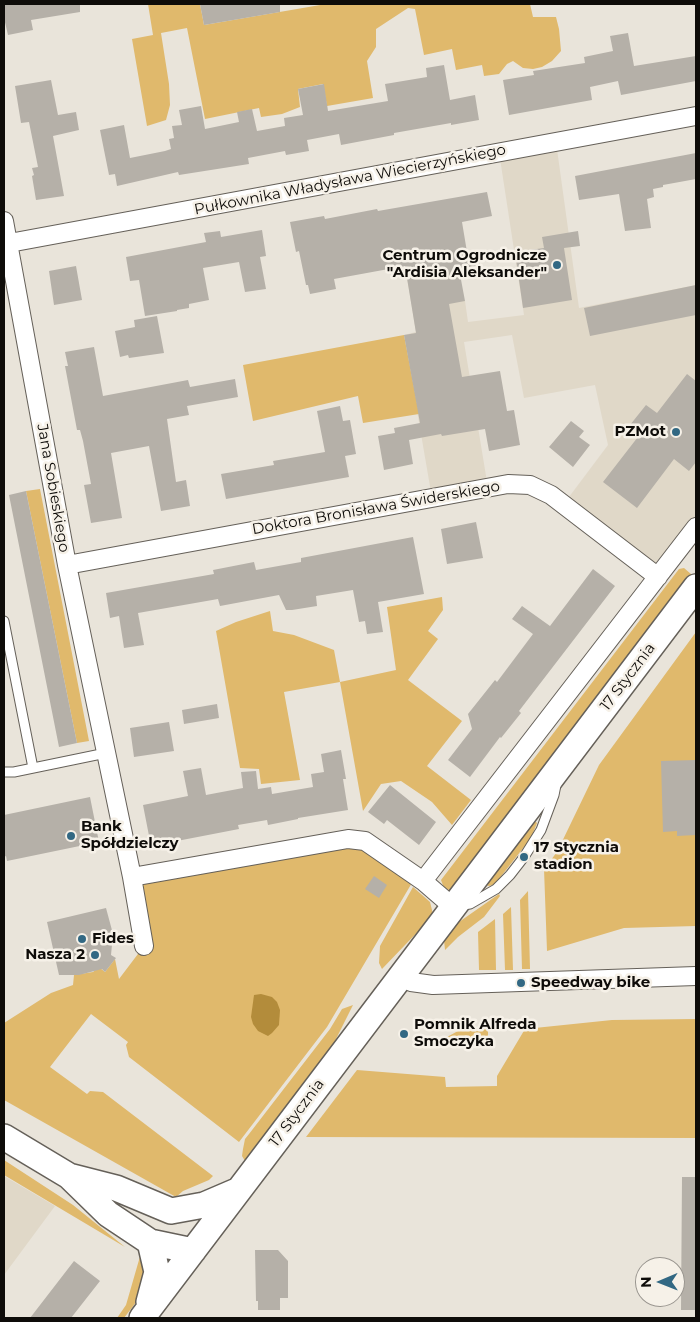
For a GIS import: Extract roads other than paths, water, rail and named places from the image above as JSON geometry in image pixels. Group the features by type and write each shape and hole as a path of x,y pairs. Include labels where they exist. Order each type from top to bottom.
{"street":[{"name":"Pułkownika Władysława Wiecierzyńskiego","path":"6,244 696,116"},
{"name":"Jana Sobieskiego","path":"4,221 6,244 67,565 132,877 144,946"},
{"name":"Doktora Bronisława Świderskiego","path":"67,565 508,484 530,485 551,495 658,577"},
{"path":"423,881 696,527"},
{"name":"17 Stycznia","path":"144,1315 696,587"},
{"path":"132,877 348,839 365,841 423,881 453,907"},
{"path":"401,975 411,982 433,985 696,976"},
{"path":"4,1137 69,1176 108,1214 150,1242 193,1251"},
{"path":"69,1176 116,1188 171,1211 204,1205 241,1189"},
{"path":"171,1211 193,1251"},
{"path":"144,1315 157,1272 150,1242"}],"lane":[{"path":"4,621 33,768"},
{"path":"4,772 106,753"}],"place":[{"name":"Centrum Ogrodnicze \"Ardisia Aleksander\"","path":"557,265"},
{"name":"PZMot","path":"676,432"},
{"name":"Bank Spółdzielczy","path":"71,836"},
{"name":"17 Stycznia stadion","path":"524,857"},
{"name":"Fides","path":"82,939"},
{"name":"Nasza 2","path":"95,955"},
{"name":"Speedway bike","path":"521,983"},
{"name":"Pomnik Alfreda Smoczyka","path":"404,1034"}]}
